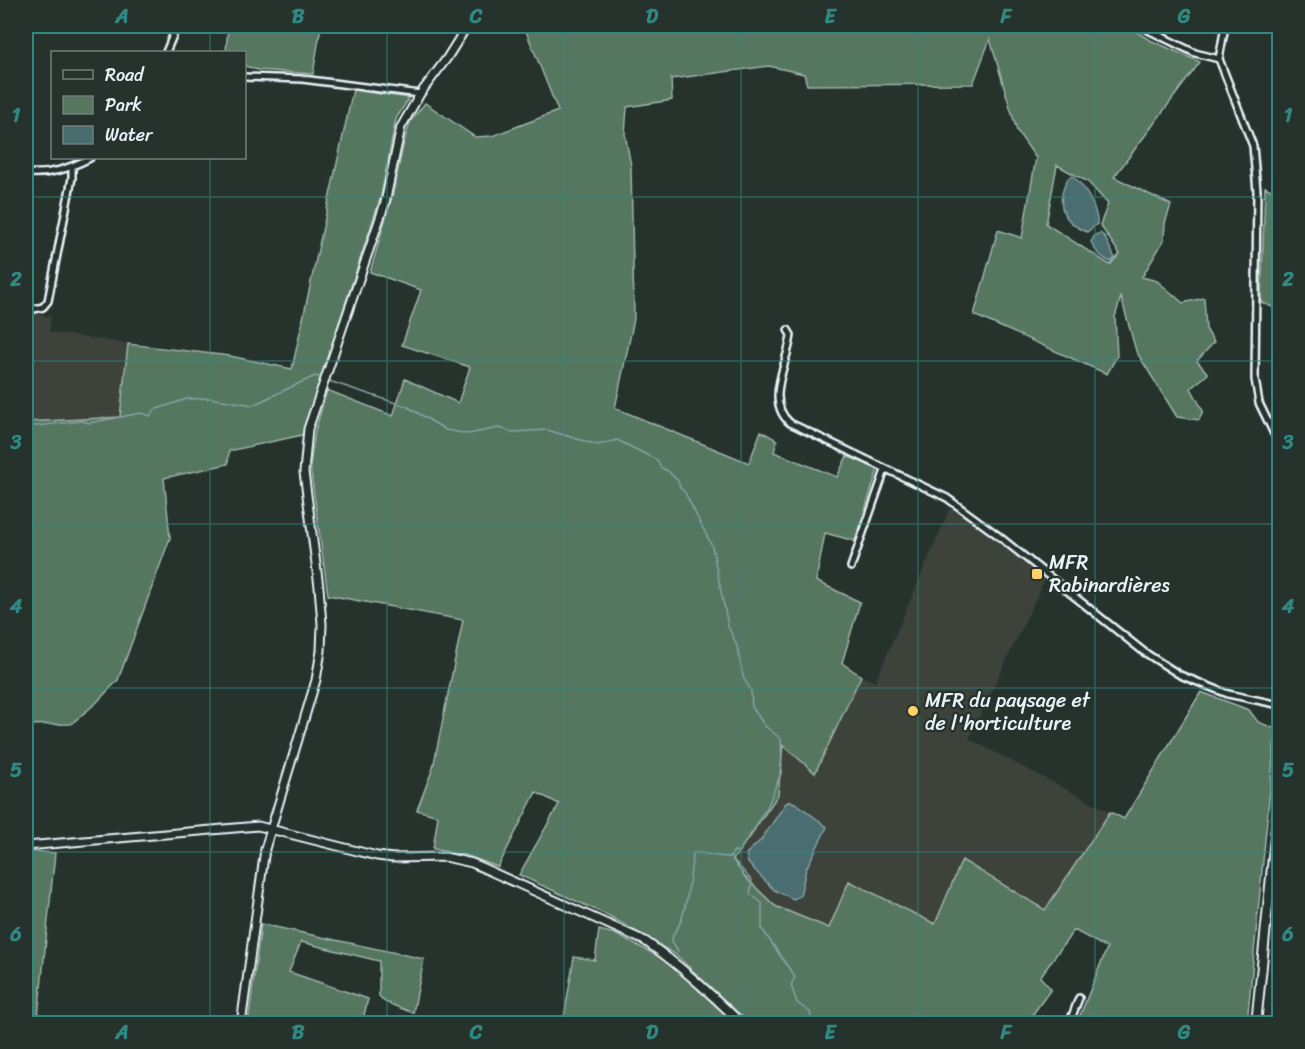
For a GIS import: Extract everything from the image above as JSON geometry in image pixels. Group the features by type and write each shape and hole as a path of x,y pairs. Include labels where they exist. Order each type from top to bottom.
{"main road":[{"path":"1256,1023 1280,788"}],"street":[{"path":"166,51 177,26"},
{"path":"241,1023 260,878 271,828 316,680 321,651 322,624 319,587 304,472 308,429 385,203 401,127 420,94 467,26"},
{"path":"1140,26 1195,53 1219,59"},
{"path":"1225,26 1219,59 1253,146 1257,191 1255,379 1259,403 1280,446"},
{"path":"246,77 302,79 420,94"},
{"path":"26,173 43,174 72,167 88,159"},
{"path":"26,308 43,308 48,301 72,178 72,167"},
{"path":"788,330 791,335 789,350 777,395 778,408 790,423 946,498 996,534 1144,652 1180,675 1228,694 1280,705"},
{"path":"851,567 885,470"},
{"path":"26,846 258,826 377,856 393,858 445,856 472,862 645,941 668,956 742,1023"},
{"path":"1069,1023 1079,998"}],"shaded area":[{"path":"26,311 51,317 49,332 128,344 120,417 26,422"},
{"name":"MFR du paysage et de l'horticulture","path":"951,506 1045,579 969,739 1110,812 1045,910 962,860 935,925 849,881 829,929 775,906 744,876 733,860 778,795 783,744 815,773 861,676 875,682"}],"green space":[{"path":"228,26 321,26 313,74 258,70 246,66 246,51 226,51"},
{"path":"524,26 1126,26 1150,40 1200,62 1114,177 1171,205 1165,223 1164,240 1142,277 1157,281 1183,303 1204,298 1206,329 1214,342 1197,361 1208,374 1191,388 1203,411 1199,420 1177,417 1136,351 1121,297 1115,317 1117,356 1107,374 974,315 998,230 1022,238 1036,158 1017,131 990,39 973,84 807,85 804,74 769,66 671,79 672,100 627,107 625,134 631,166 634,319 615,408 749,463 761,431 777,440 774,452 837,477 847,456 878,469 855,541 825,533 816,581 860,602 842,663 861,676 815,773 783,745 778,795 733,860 744,876 775,906 829,928 849,881 935,924 962,860 1045,910 1110,812 1124,819 1201,692 1249,710 1258,722 1276,729 1247,1023 1077,1023 1107,948 1074,930 1040,977 1051,989 1030,1018 1035,1023 749,1023 675,954 609,916 519,875 559,804 536,792 498,867 468,856 433,849 438,816 417,810 433,768 463,620 328,595 310,466 315,431 327,390 393,416 405,379 458,403 470,367 402,345 421,290 370,272 393,193 410,122 425,103 475,137 492,136 558,111","holes":["1057,165 1088,182 1108,204 1100,225 1120,254 1110,265 1046,224"]},
{"path":"353,90 409,98 396,119 381,196 302,435 229,451 228,464 164,478 170,538 118,680 71,724 26,725 26,422 120,417 128,344 230,356 292,369"},
{"path":"1265,187 1279,194 1279,310 1261,302"},
{"path":"26,851 55,853 38,1016 26,1012"},
{"path":"261,924 424,959 413,1013 385,1002 379,996 379,961 301,942 289,972 368,999 362,1023 248,1023"},
{"path":"599,930 615,934 666,960 735,1023 563,1024 574,957 595,960"}],"water":[{"path":"1072,176 1085,191 1097,218 1097,224 1087,232 1078,228 1066,217 1061,203 1064,187 1068,178"},
{"path":"1100,233 1104,236 1115,258 1111,262 1099,254 1091,242 1095,235"},
{"path":"790,801 827,827 806,869 800,896 793,899 774,890 748,863 746,854 761,840 786,803"}],"waterway":[{"path":"26,427 82,421 89,423 141,413 150,416 154,410 187,399 210,398 253,405 315,376 319,377"},
{"path":"329,381 408,407 446,430 468,434 499,428 513,432 547,430 598,445 617,440 657,460 661,468 668,471 678,481 712,546 728,626 737,646 743,677 751,691 752,707 765,726 781,739 782,771 766,810 740,852 734,851 730,857 693,853 685,908 678,928 673,934 672,941 678,951"},
{"path":"731,857 752,881 750,894 762,903 762,929 795,977 791,985 797,1003 810,1012 813,1024"}],"place":[{"name":"MFR Rabinardières","path":"1037,574"},
{"name":"MFR du paysage et de l'horticulture","path":"913,711"}]}
